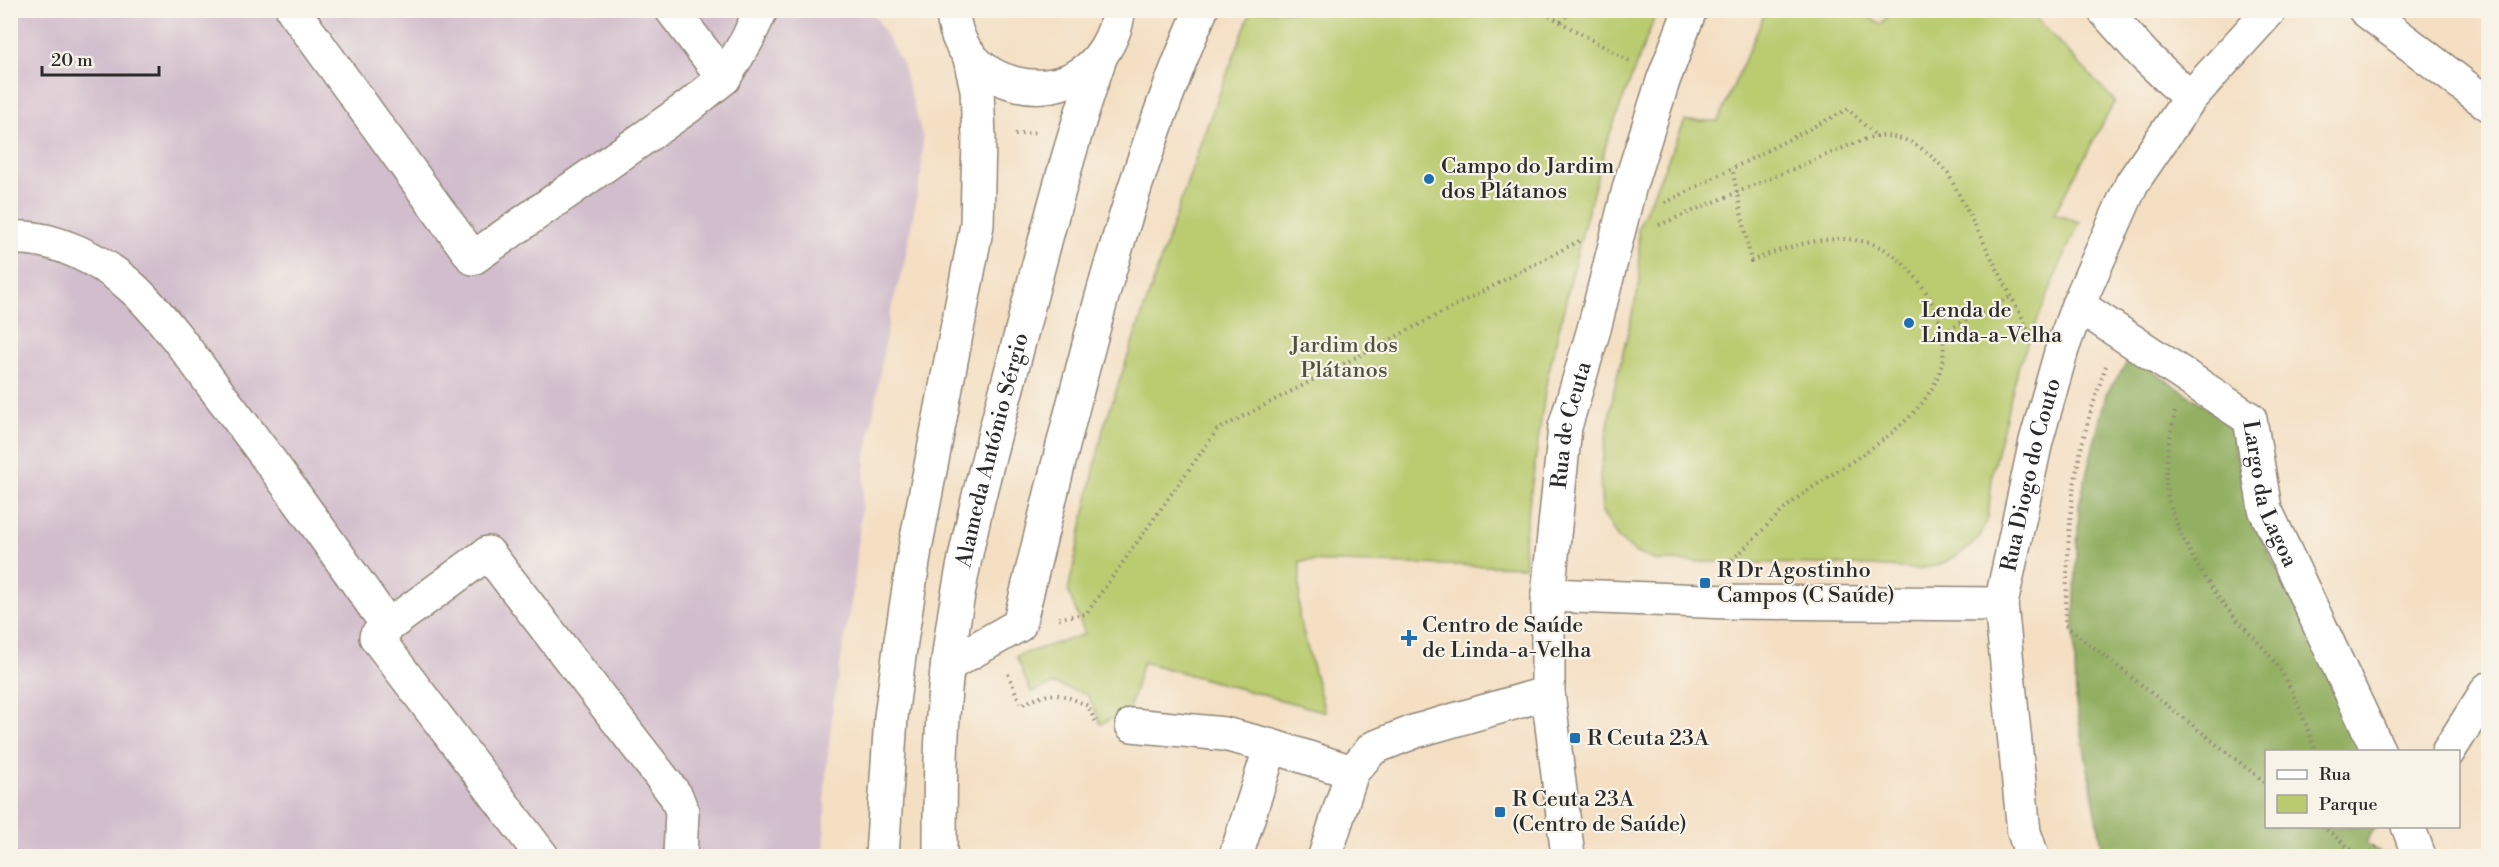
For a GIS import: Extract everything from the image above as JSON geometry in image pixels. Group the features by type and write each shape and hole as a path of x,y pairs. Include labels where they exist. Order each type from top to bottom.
{"street":[{"path":"293,10 473,258 688,107 724,78 747,40 761,10"},
{"path":"672,10 724,78"},
{"path":"935,10 961,34 988,72 1010,83 1035,88 1060,84 1083,73 1101,55 1112,37 1119,12"},
{"path":"948,665 1019,625 1090,336 1142,164 1201,10"},
{"name":"Rua de Ceuta","path":"1568,856 1548,693 1548,595 1565,427 1594,329 1630,185 1663,81 1690,10"},
{"path":"2104,10 2144,55 2190,98"},
{"name":"Rua Diogo do Couto","path":"2032,856 2024,832 2001,604 2036,441 2062,349 2078,305 2132,183 2190,98 2270,10"},
{"path":"2365,10 2488,104"},
{"path":"882,856 891,717 899,651 915,549 977,225 979,138 977,89 961,34"},
{"name":"Alameda António Sérgio","path":"940,856 940,772 948,665 955,617 981,488 1073,141 1101,55"},
{"path":"10,238 52,243 86,257 113,273 137,292 182,345 275,466 388,626"},
{"name":"Largo da Lagoa","path":"2078,305 2250,419 2265,509 2378,750"},
{"path":"542,856 376,638 388,626 488,553 676,796 682,811 680,856"},
{"path":"1548,595 1729,602 2001,604"},
{"path":"2449,750 2488,688"},
{"path":"1325,856 1352,772 1373,748 1391,740 1548,693"},
{"path":"1132,725 1224,734 1271,746 1352,772"},
{"path":"1236,856 1271,746"},
{"path":"2409,828 2419,856"}],"path":[{"path":"1539,10 1663,81"},
{"path":"1561,22 1571,10"},
{"path":"1659,208 1666,202 1848,109 1876,136"},
{"path":"979,138 1041,132 1073,141"},
{"path":"1648,226 1659,225 1876,136 1902,139 1929,152 1948,173 2034,340 2106,364 2078,461 2069,533 2066,626 2265,782"},
{"path":"1729,602 1730,562 1801,496 1910,418 1933,388 1944,357 1944,332 1932,303 1913,272 1888,250 1855,239 1814,240 1783,248 1751,261 1732,168"},
{"path":"1086,614 1217,430 1589,235"},
{"path":"1944,332 2012,296"},
{"path":"2190,380 2176,410 2167,448 2166,486 2178,527 2201,572 2225,606 2277,665 2302,716 2315,750"},
{"path":"1035,698 1062,694 1088,706"},
{"path":"2328,829 2359,856"},
{"path":"1110,856 1141,856"}],"shaded area":[{"path":"10,11 872,11 902,63 923,139 921,174 905,260 890,313 866,459 854,586 833,706 825,784 825,856 11,856"}],"green space":[{"name":"Jardim dos Plátanos","path":"1251,11 1657,11 1607,141 1547,379 1524,540 1525,567 1300,561 1299,617 1325,712 1143,662 1129,710 1101,724 1087,694 1054,684 1031,692 1016,656 1085,634 1068,591 1103,429 1202,139"},
{"path":"1766,11 1861,11 1881,24 1891,11 2029,11 2115,101 2054,214 2080,222 2019,365 1993,468 1988,518 1979,538 1961,553 1940,565 1918,569 1855,565 1658,561 1636,553 1617,537 1602,512 1600,475 1614,390 1640,282 1638,228 1685,121 1718,121"},
{"path":"2131,357 2228,421 2252,520 2367,750 2265,750 2265,828 2374,828 2366,843 2386,856 2104,856 2076,704 2074,619 2079,504 2106,394"}],"place":[{"name":"Campo do Jardim dos Plátanos","path":"1429,179"},
{"name":"Lenda de Linda-a-Velha","path":"1909,323"},
{"name":"R Dr Agostinho Campos (C Saúde)","path":"1705,583"},
{"name":"Centro de Saúde de Linda-a-Velha","path":"1409,638"},
{"name":"R Ceuta 23A","path":"1575,738"},
{"name":"R Ceuta 23A (Centro de Saúde)","path":"1500,812"}]}
